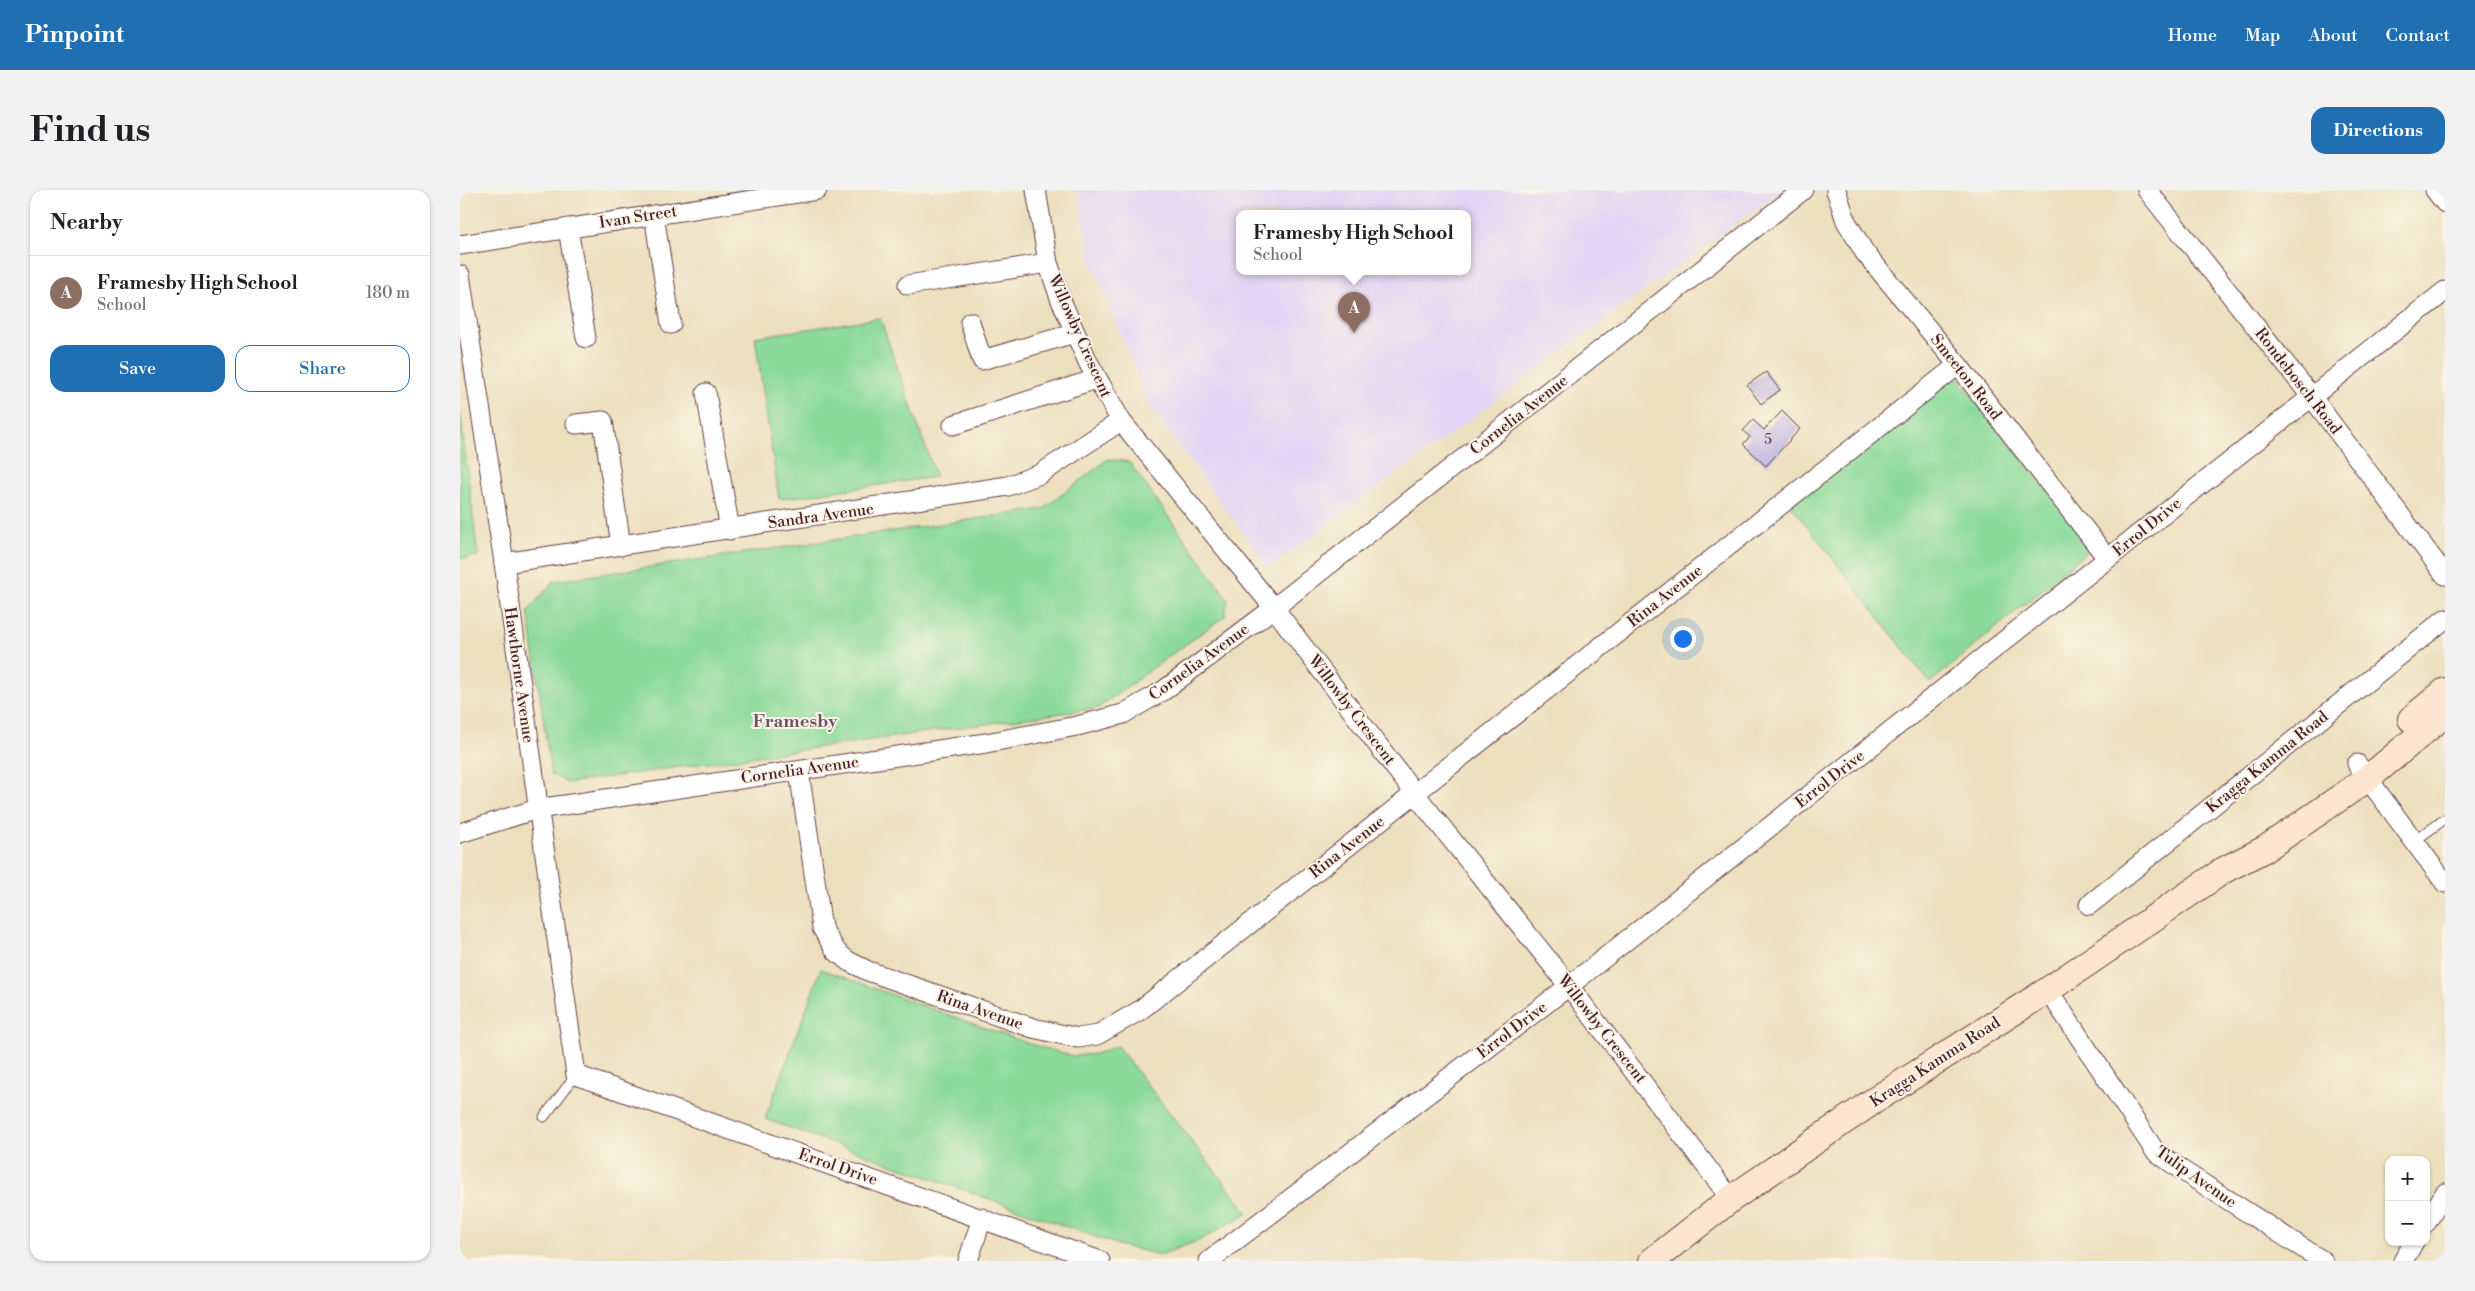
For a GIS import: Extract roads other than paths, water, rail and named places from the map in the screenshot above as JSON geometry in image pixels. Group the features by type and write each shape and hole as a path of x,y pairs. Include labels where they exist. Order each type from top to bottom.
{"main road":[{"name":"Kragga Kamma Road","path":"2362,771 2445,691"},
{"name":"Kragga Kamma Road","path":"1652,1261 1731,1198 1872,1102 2048,990 2224,870 2265,849 2362,771 2445,714"}],"street":[{"name":"Ivan Street","path":"460,245 654,215 768,194 817,190"},
{"name":"Willowby Crescent","path":"1036,190 1048,263 1075,333 1096,379 1121,421 1274,608 1416,794 1569,986 1731,1198"},
{"name":"Cornelia Avenue","path":"460,833 537,809 986,743 1077,726 1123,714 1164,691 1274,608 1803,190"},
{"name":"Smeeton Road","path":"1836,190 1846,221 1865,253 1958,365 2108,558"},
{"name":"Rondebosch Road","path":"2147,190 2311,396 2445,575"},
{"path":"2435,190 2445,203"},
{"path":"654,215 672,324"},
{"path":"568,228 586,338"},
{"path":"908,285 1048,263"},
{"name":"Hawthorne Avenue","path":"460,275 504,563 537,809 576,1075"},
{"name":"Errol Drive","path":"1209,1261 1569,986 2445,291"},
{"path":"970,322 982,360 1075,333"},
{"name":"Rina Avenue","path":"799,771 822,928 836,951 848,961 868,971 1033,1028 1078,1038 1097,1035 1139,1011 1958,365"},
{"path":"953,425 1096,379"},
{"path":"706,393 730,530"},
{"path":"576,424 604,421 621,546"},
{"name":"Sandra Avenue","path":"504,563 730,530 1008,486 1040,474 1121,421"},
{"name":"Kragga Kamma Road","path":"2089,905 2445,619"},
{"path":"2362,771 2413,842 2436,865 2445,883"},
{"name":"Tulip Avenue","path":"2048,990 2155,1151 2300,1255 2323,1261"},
{"name":"Errol Drive","path":"576,1075 1100,1261"},
{"path":"2430,1217 2445,1193"},
{"path":"968,1261 982,1218"},
{"path":"2403,1261 2412,1246"}],"lane":[{"path":"2413,842 2445,819"},
{"path":"544,1117 576,1075"}],"place":[{"name":"Framesby High School","path":"1354,333"}],"district":[{"name":"Framesby","path":"795,721"}]}
